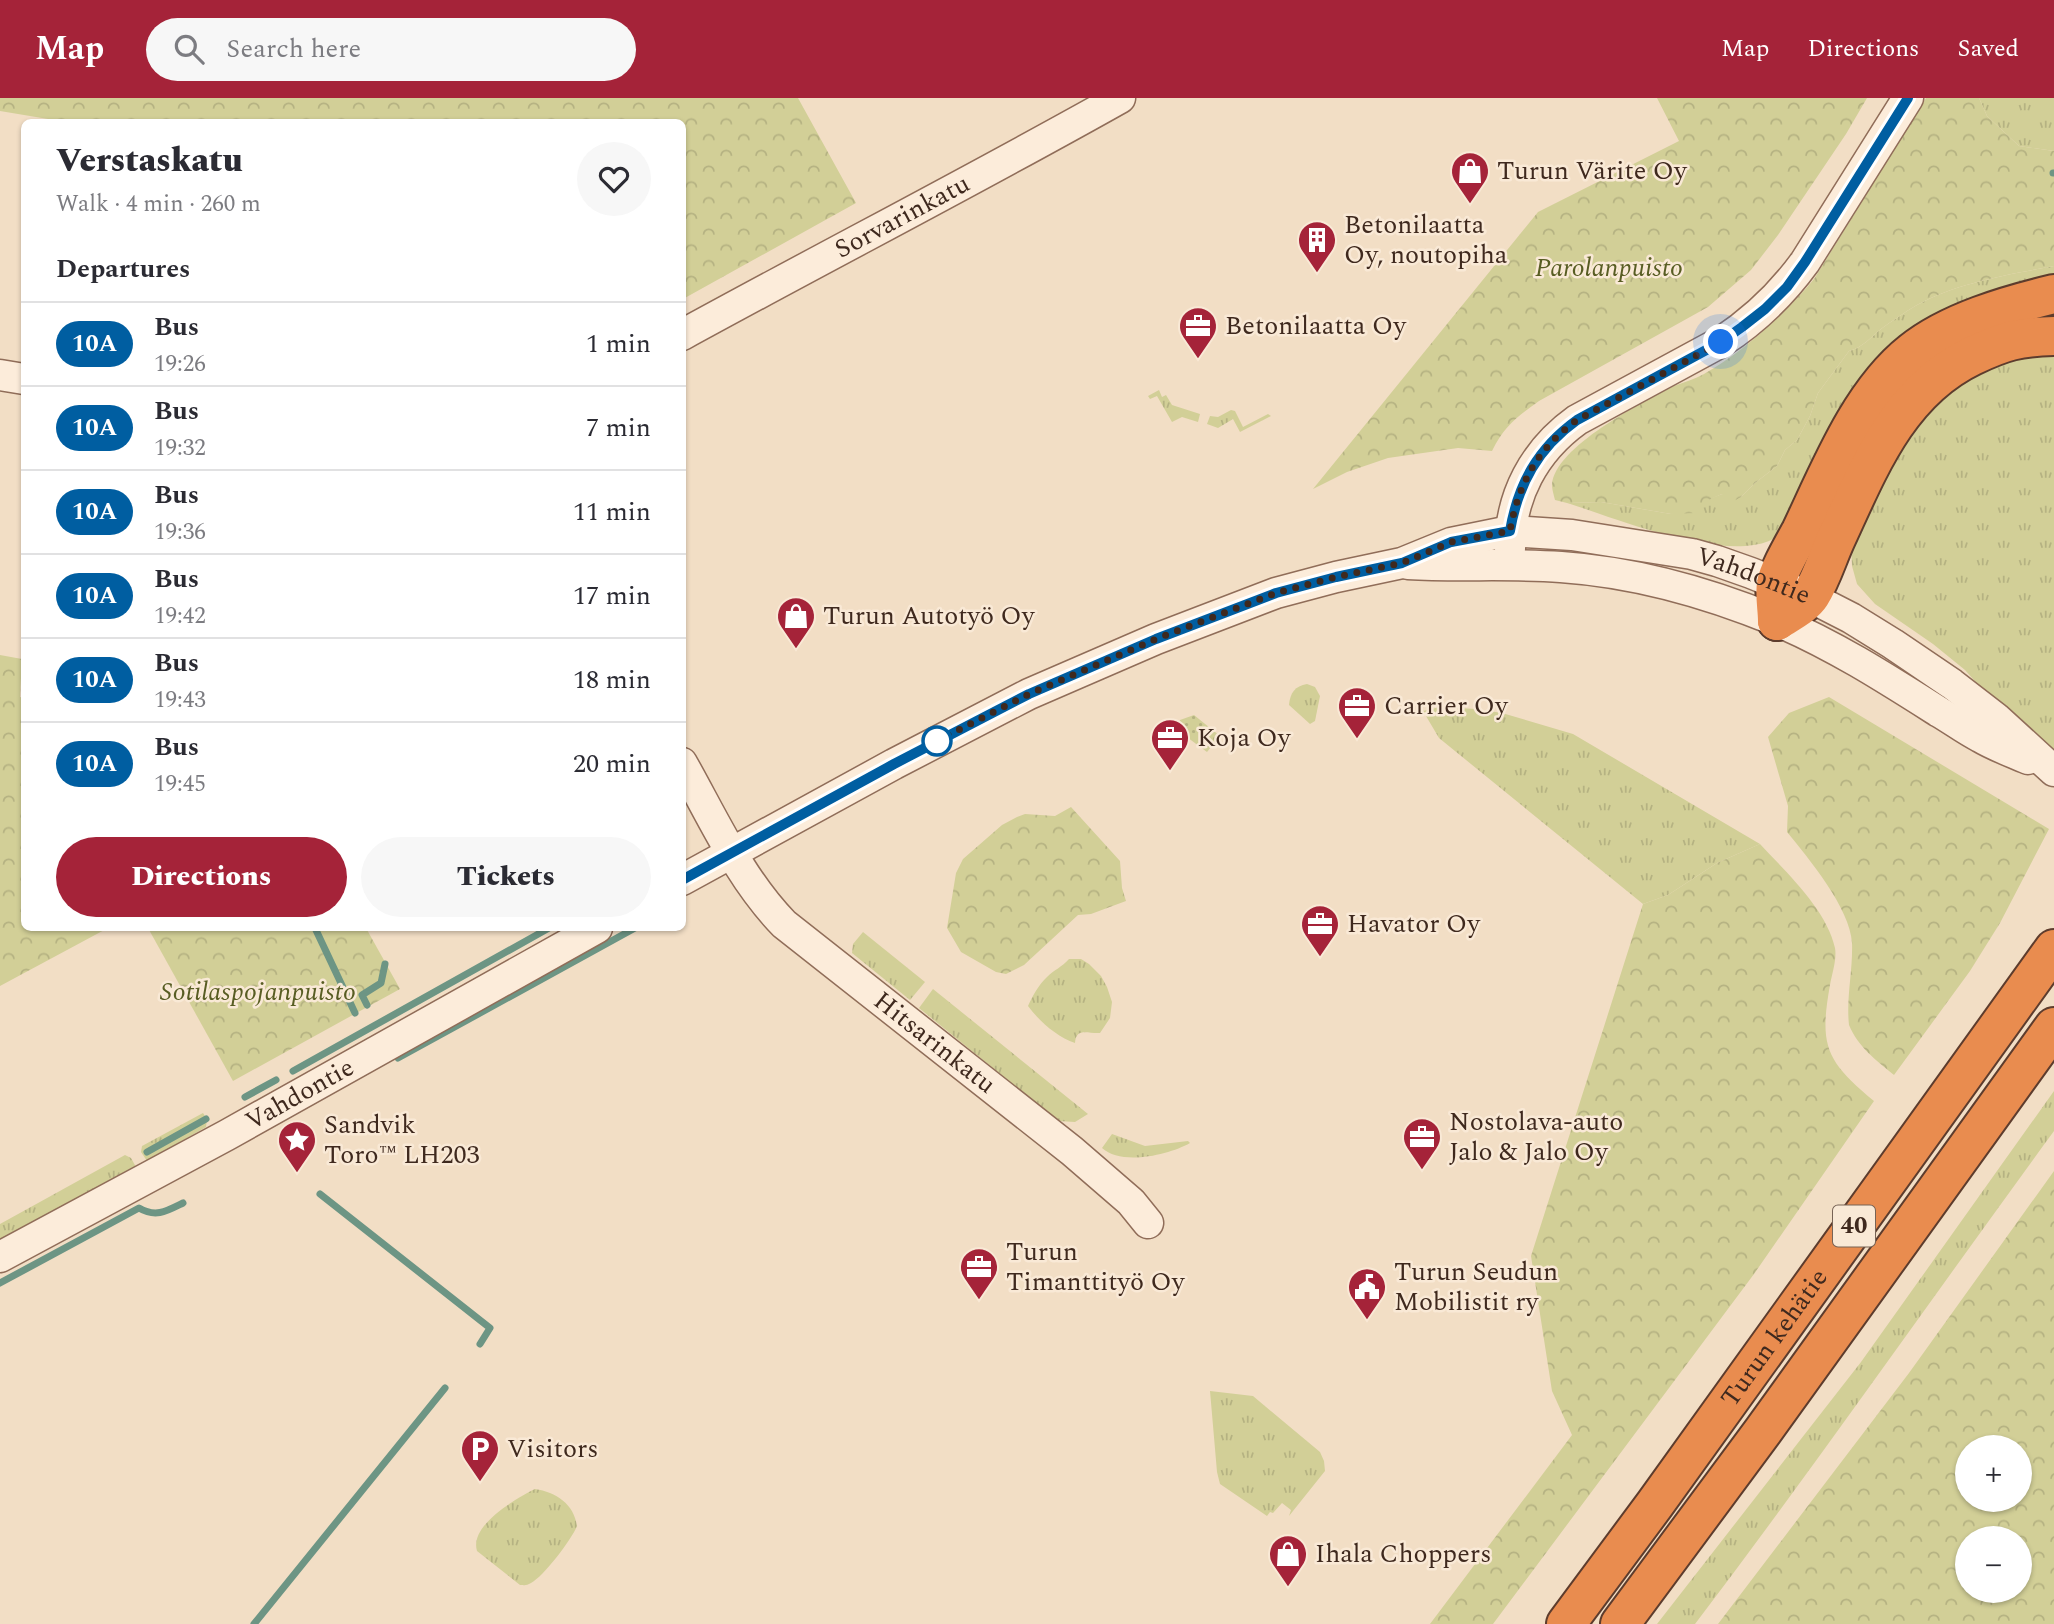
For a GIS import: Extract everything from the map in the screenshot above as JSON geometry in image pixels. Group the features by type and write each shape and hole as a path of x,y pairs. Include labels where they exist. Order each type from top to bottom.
{"highway":[{"path":"1793,590 1840,448 1859,414 1886,378 1912,352 1941,333 1994,310 2054,295"},
{"path":"1777,621 1886,436 1911,402 1954,364 2001,342 2054,336"},
{"name":"Turun kehätie","path":"1566,1624 2054,948"},
{"name":"Turun kehätie","path":"1620,1624 1771,1420 2054,1027"}],"street":[{"name":"Sorvarinkatu","path":"686,333 1120,98"},
{"path":"1510,564 1510,531 1514,506 1536,461 1560,432 1577,420 1721,342 1765,309 1787,287 1805,262 1908,98"},
{"path":"0,375 21,378"},
{"name":"Vahdontie","path":"686,878 1029,694 1156,639 1276,593 1402,563 1451,542 1510,531 1572,535 1692,554 1793,590 1851,618 1952,684 1996,718 2054,771"},
{"name":"Vahdontie","path":"1402,563 1564,567 1614,573 1678,587 1777,621 1858,662 1980,738 2054,771"},
{"name":"Hitsarinkatu","path":"686,770 731,852 767,907 1072,1151 1131,1202 1148,1223"},
{"name":"Vahdontie","path":"0,1258 227,1135 592,931"}],"green space":[{"path":"0,98 798,98 856,203 686,297 686,119 48,119 0,111"},
{"name":"Parolanpuisto","path":"1657,98 1867,98 1778,235 1751,270 1708,307 1539,401 1512,422 1492,451 1458,448 1388,458 1347,472 1313,489 1538,212 1679,141"},
{"path":"1926,98 1979,98 1987,116 2019,146 2054,151 2054,266 1984,280 1932,297 1849,351 1818,393 1797,440 1785,450 1777,466 1732,502 1722,494 1704,502 1695,513 1671,514 1601,502 1567,503 1555,500 1552,485 1557,470 1583,441 1622,414 1674,386 1701,376 1734,355 1803,292 1814,279"},
{"path":"1979,98 2054,98 2054,151 2019,146 1987,116"},
{"path":"2054,266 2054,278 1975,296 1938,313 1784,528 1772,540 1748,546 1697,542 1668,536 1567,503 1601,502 1671,514 1722,494 1741,497 1777,466 1785,450 1797,440 1818,393 1849,351 1932,297 1984,280"},
{"path":"2054,351 2054,750 1996,705 1965,670 1875,604 1857,584 1852,566 1851,544 1922,407 2001,355"},
{"path":"1159,390 1162,397 1166,395 1172,405 1200,414 1198,422 1182,417 1172,422 1157,396 1150,399 1148,396"},
{"path":"1231,410 1235,411 1243,427 1268,414 1271,416 1240,432 1233,419 1218,428 1207,424 1210,416 1218,417"},
{"path":"0,655 21,659 21,931 102,931 0,986"},
{"path":"1307,684 1315,687 1320,696 1315,721 1310,724 1289,705 1294,691"},
{"path":"1829,697 2049,829 2000,923 1970,971 1894,1075 1862,1047 1849,1025 1852,953 1850,929 1827,884 1787,832 1788,806 1768,737 1789,713"},
{"path":"1440,707 1502,713 1573,734 1760,844 1717,863 1668,895 1643,904 1439,738 1423,711"},
{"path":"1194,715 1220,736 1207,752 1176,729 1180,720"},
{"path":"1071,807 1120,861 1126,901 1091,914 1078,915 1024,965 1006,974 996,972 961,952 947,928 956,873 963,859 1002,825 1017,817 1025,814 1055,816"},
{"path":"1760,844 1804,892 1831,934 1835,957 1825,1023 1826,1038 1836,1063 1845,1075 1874,1101 1754,1274 1493,1624 1430,1624 1572,1435 1552,1391 1531,1256 1643,904 1668,895 1717,863"},
{"name":"Sotilaspojanpuisto","path":"150,931 368,931 400,989 233,1081"},
{"path":"863,932 925,982 910,1000 852,953 853,944"},
{"path":"1069,959 1081,959 1101,976 1112,1002 1110,1018 1100,1033 1080,1033 1075,1043 1049,1028 1028,1006 1044,980"},
{"path":"933,989 1088,1114 1075,1122 1058,1121 919,1008"},
{"path":"2054,1091 2054,1131 1741,1563 1695,1624 1657,1624 1861,1362"},
{"path":"203,1113 207,1119 206,1127 147,1161 141,1152 142,1146"},
{"path":"1112,1134 1145,1146 1188,1141 1190,1143 1158,1155 1121,1156 1102,1148"},
{"path":"125,1155 131,1158 136,1167 0,1241 0,1224"},
{"path":"2054,1171 2054,1624 1718,1624 1909,1373"},
{"path":"1210,1391 1253,1396 1320,1452 1325,1471 1289,1516 1291,1510 1282,1503 1267,1516 1220,1484"},
{"path":"535,1489 563,1500 572,1511 577,1526 543,1573 529,1584 520,1585 477,1551 476,1541 487,1522 496,1514"}],"waterway":[{"path":"316,931 355,1013"},
{"path":"293,1071 544,931"},
{"path":"398,1058 630,931"},
{"path":"367,1005 362,995 381,983 385,964"},
{"path":"245,1097 276,1080"},
{"path":"147,1152 206,1119"},
{"path":"320,1194 490,1328 480,1344"},
{"path":"0,1283 139,1208 156,1213 183,1203"},
{"path":"254,1624 445,1388"}],"bus line":[{"name":"10A","path":"686,878 1029,694 1156,639 1276,593 1402,563 1451,542 1510,531 1514,506 1523,485 1536,461 1560,432 1577,420 1721,342 1765,309 1787,287 1908,98"}],"place":[{"name":"Turun Värite Oy","path":"1470,205"},
{"name":"Betonilaatta Oy, noutopiha","path":"1317,274"},
{"name":"Betonilaatta Oy","path":"1198,360"},
{"name":"Turun Autotyö Oy","path":"796,650"},
{"name":"Carrier Oy","path":"1357,740"},
{"name":"Koja Oy","path":"1170,772"},
{"name":"Havator Oy","path":"1320,958"},
{"name":"Nostolava-auto Jalo & Jalo Oy","path":"1422,1171"},
{"name":"Sandvik Toro™ LH203","path":"297,1174"},
{"name":"Turun Timanttityö Oy","path":"979,1301"},
{"name":"Turun Seudun Mobilistit ry","path":"1367,1321"},
{"name":"Visitors","path":"480,1483"},
{"name":"Ihala Choppers","path":"1288,1588"}],"route":[{"path":"937,741 1029,694 1156,639 1276,593 1402,563 1451,542 1510,531 1514,506 1523,485 1536,461 1560,432 1577,420 1721,342"}]}
